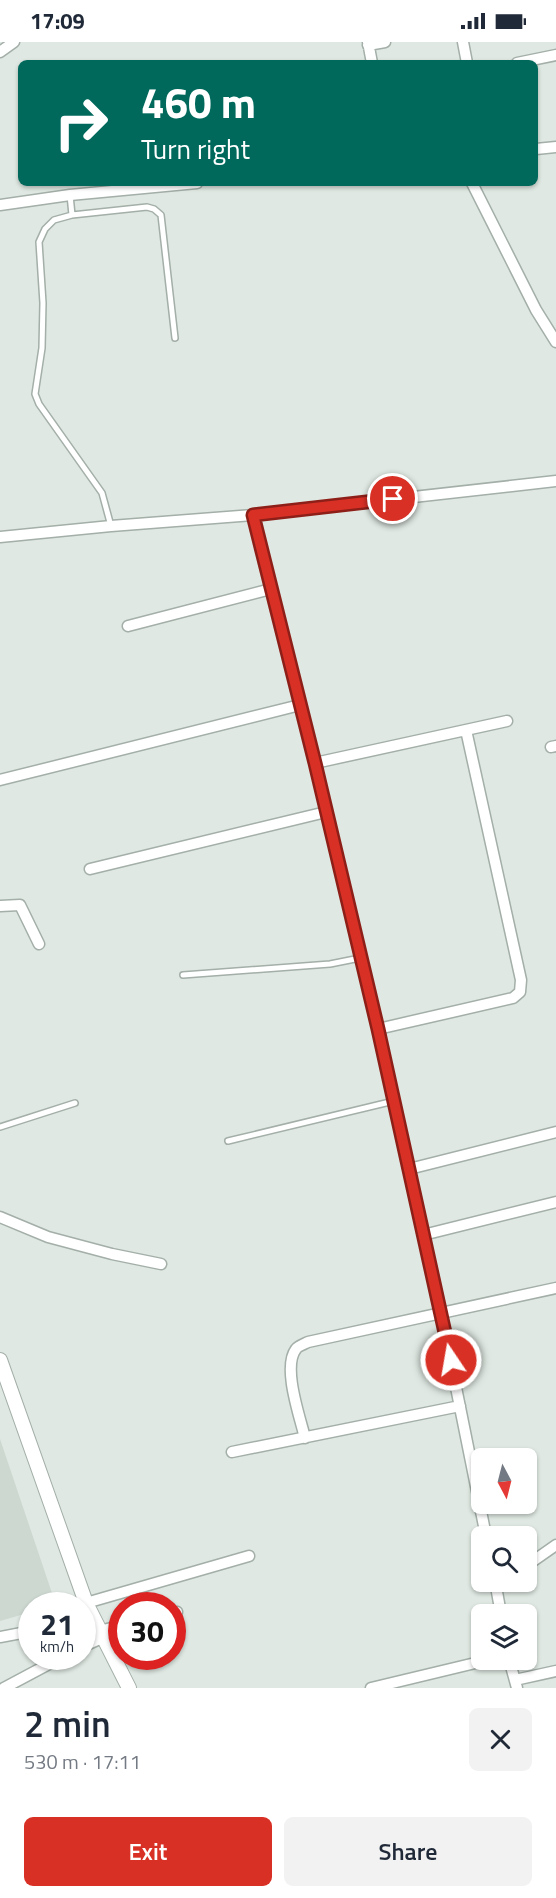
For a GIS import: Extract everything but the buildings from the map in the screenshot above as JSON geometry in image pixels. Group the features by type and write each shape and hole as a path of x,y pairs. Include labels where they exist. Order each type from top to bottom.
{"street":[{"path":"0,52 14,42"},
{"path":"371,60 368,43 385,42"},
{"path":"463,42 466,60"},
{"path":"532,60 556,55"},
{"path":"538,149 556,147"},
{"path":"0,205 69,195 165,186"},
{"path":"474,186 536,310 556,342"},
{"path":"0,537 253,515 556,481"},
{"path":"253,515 378,1029 441,1313 484,1526"},
{"path":"128,626 271,589"},
{"path":"0,780 300,705"},
{"path":"315,763 507,721"},
{"path":"378,1029 513,998 520,992 520,980 466,730"},
{"path":"90,869 326,812"},
{"path":"0,906 20,904 39,944"},
{"path":"409,1169 556,1132"},
{"path":"423,1235 556,1202"},
{"path":"0,1217 48,1237 161,1264"},
{"path":"305,1438 290,1372 296,1347 308,1342 556,1288"},
{"path":"0,1360 82,1592"},
{"path":"232,1452 460,1406"},
{"path":"537,1559 555,1547"},
{"path":"96,1600 249,1556"},
{"path":"96,1627 102,1634 129,1688"},
{"path":"96,1638 108,1632"},
{"path":"0,1637 18,1634"},
{"path":"371,1688 471,1664"},
{"path":"4,1688 38,1670"},
{"path":"516,1684 556,1671"}],"lane":[{"path":"69,195 72,214"},
{"path":"111,526 102,493 39,404 35,394 42,348 43,303 39,242 45,229 54,220 72,214 147,207 154,209 161,215 175,338"},
{"path":"183,975 330,964 360,958"},
{"path":"228,1141 394,1101"},
{"path":"0,1127 75,1103"}],"shaded area":[{"path":"0,1439 52,1592 18,1592 18,1616 0,1621"}],"route":[{"path":"393,499 253,515 378,1029 451,1360"}]}
